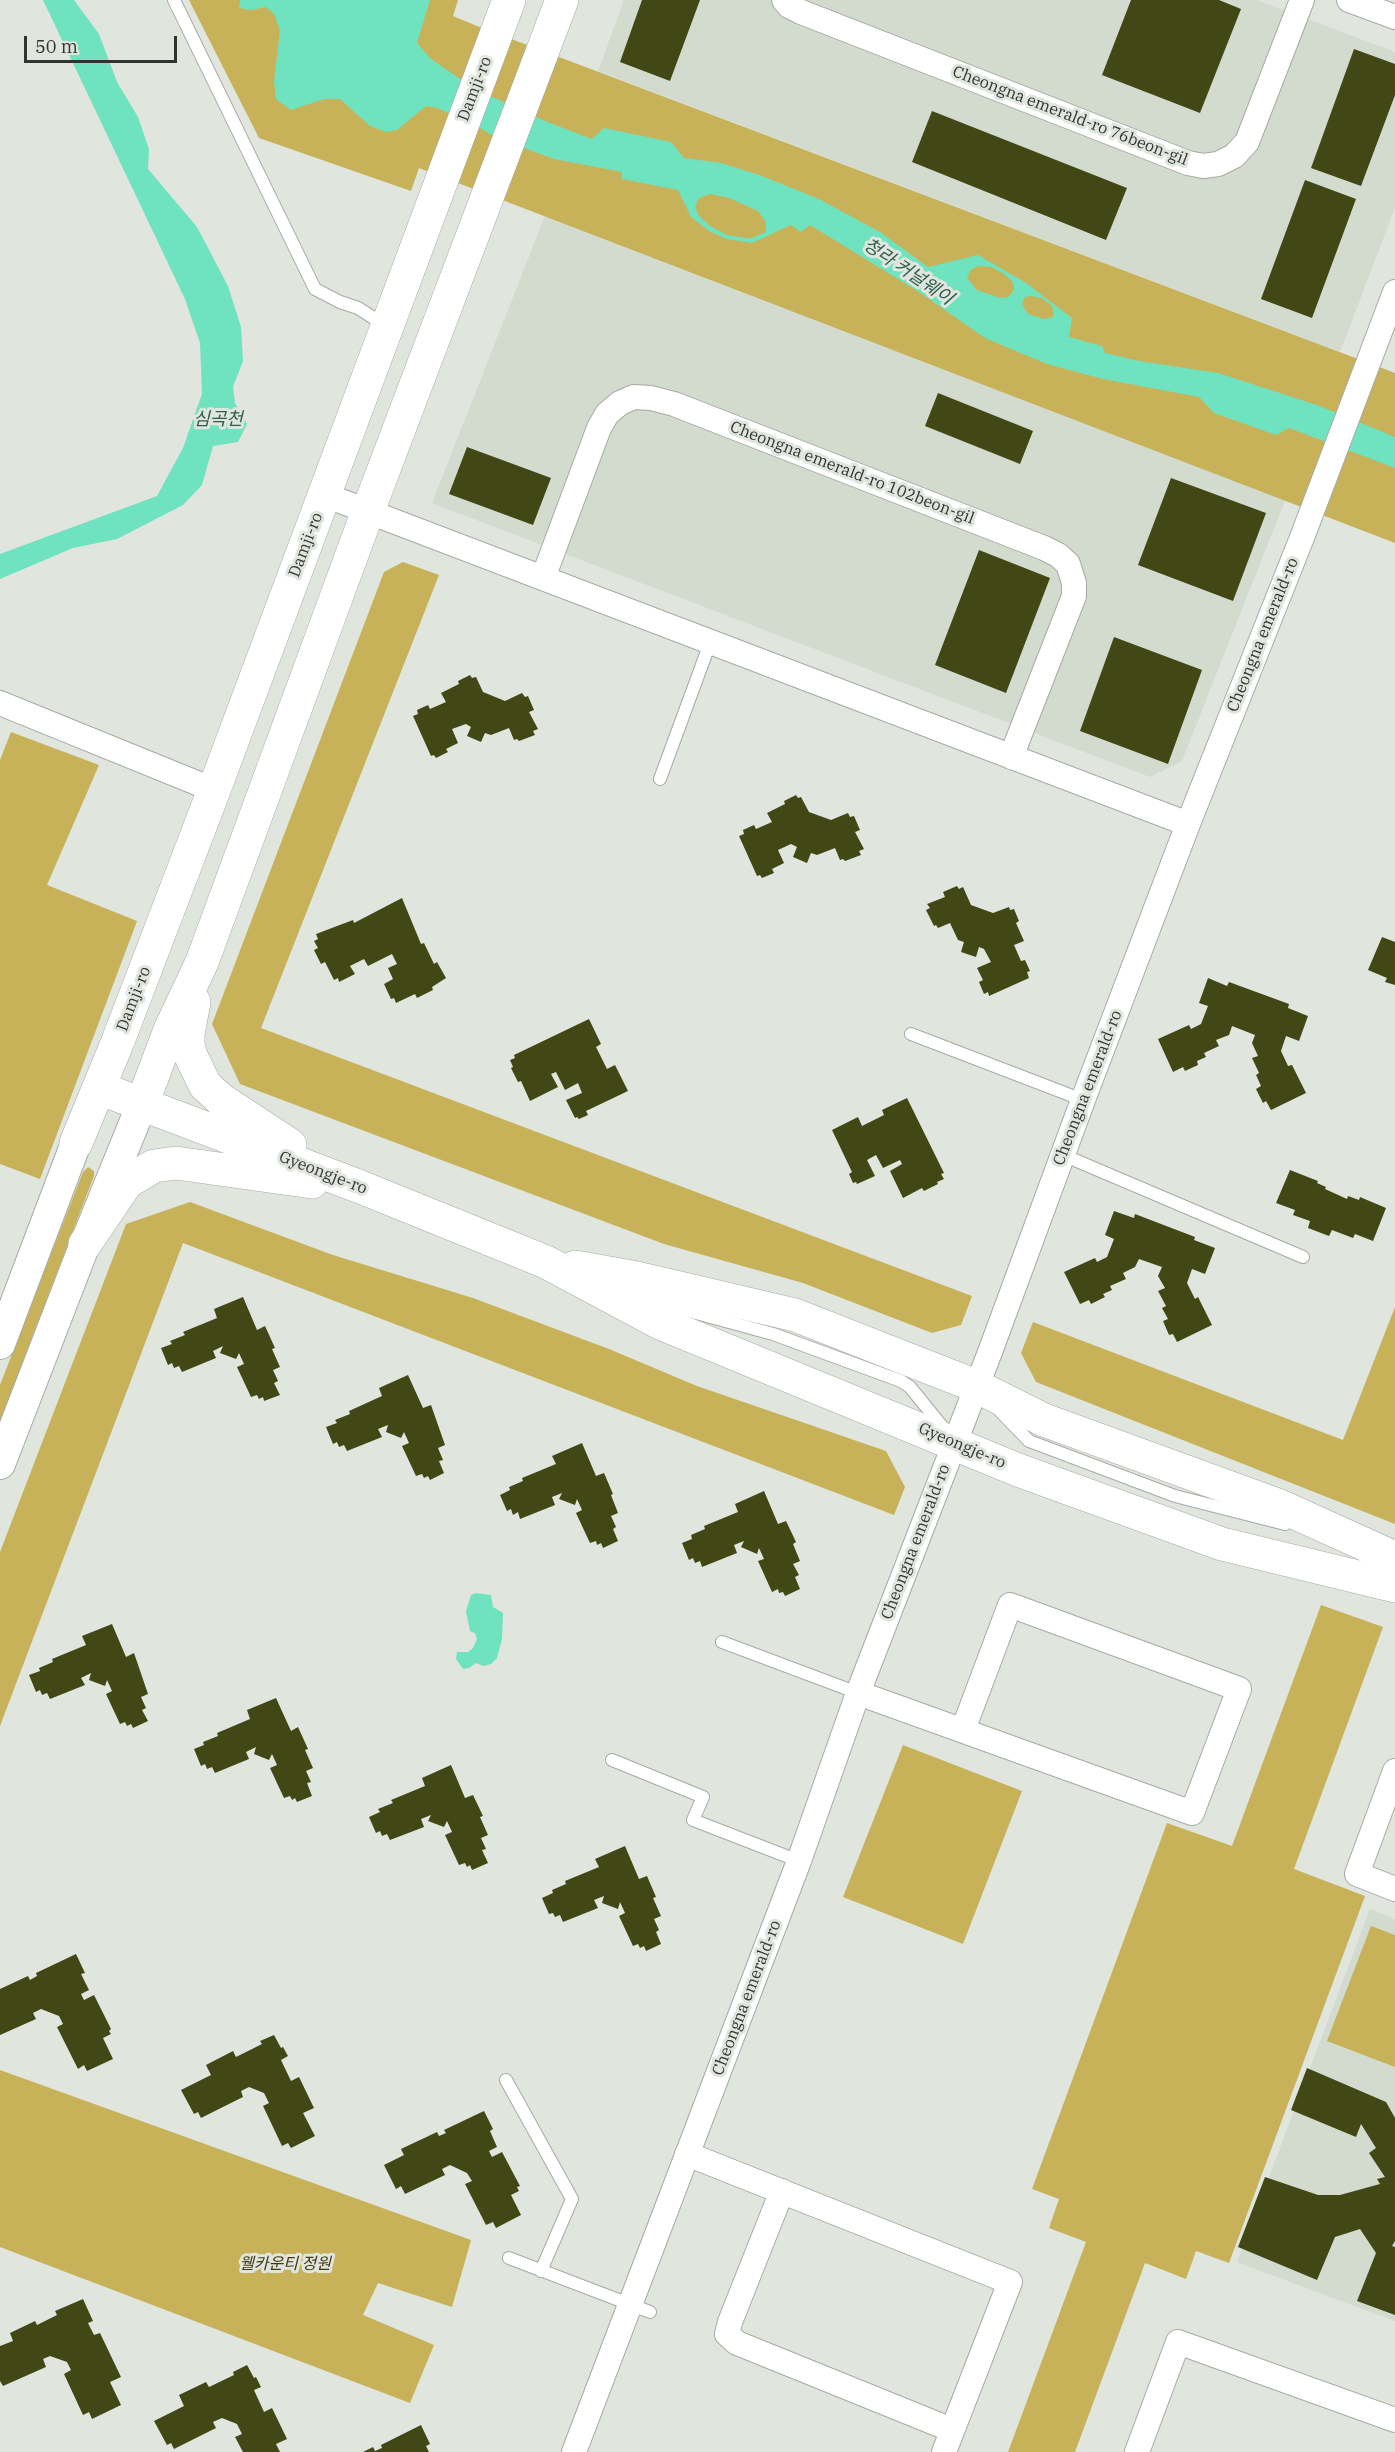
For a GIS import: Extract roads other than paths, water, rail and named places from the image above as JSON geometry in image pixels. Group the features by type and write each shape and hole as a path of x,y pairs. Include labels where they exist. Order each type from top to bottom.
{"main road":[{"name":"Damji-ro","path":"76,1143 214,790 508,0"},
{"path":"142,1104 170,1030 202,962 368,511 488,200 562,0"},
{"path":"202,962 188,1034 191,1056 205,1085 212,1093 257,1125 358,1186"},
{"name":"Gyeongje-ro","path":"99,1088 358,1186 546,1262 660,1323 1020,1471 1222,1544 1395,1586"},
{"path":"85,1244 128,1182 154,1166 176,1163 282,1179 358,1186"},
{"name":"Gyeongje-ro","path":"546,1262 637,1278 795,1315 976,1386 1044,1420 1280,1506 1395,1558"}],"street":[{"name":"Cheongna emerald-ro 76beon-gil","path":"784,0 789,6 801,12 1188,163 1203,166 1218,164 1234,156 1247,142 1302,0"},
{"path":"1349,0 1395,17"},
{"name":"Cheongna emerald-ro","path":"574,2452 640,2308 687,2154 800,1861 858,1693 955,1443 1188,825 1303,535 1395,292"},
{"name":"Cheongna emerald-ro 102beon-gil","path":"543,578 599,428 607,414 620,403 634,397 651,398 674,404 1044,548 1058,555 1068,564 1074,583 1074,596 1011,757"},
{"path":"325,495 1188,825"},
{"path":"0,703 214,790"},
{"path":"0,1464 142,1104"},
{"path":"0,1344 76,1143"},
{"path":"858,1693 1192,1814 1239,1689 1010,1605 963,1730"},
{"path":"1395,1771 1357,1874 1395,1889"},
{"path":"687,2154 1010,2282 944,2452"},
{"path":"782,2191 727,2334 737,2343 952,2430"},
{"path":"1137,2452 1178,2342 1395,2420"}],"lane":[{"path":"174,0 315,289 358,308 387,326"},
{"path":"660,779 710,643"},
{"path":"911,1034 1083,1100"},
{"path":"1063,1155 1303,1257"},
{"path":"722,1642 858,1693"},
{"path":"612,1760 703,1797 693,1820 800,1861"},
{"path":"506,2080 572,2199 540,2271"},
{"path":"508,2258 640,2308"}],"water":[{"name":"심곡천","path":"43,0 74,0 99,34 117,82 138,117 149,149 148,169 197,227 228,286 241,327 243,361 233,387 235,403 247,424 238,442 213,446 202,485 183,505 117,539 73,548 0,579 0,554 157,496 183,448 202,394 200,343 185,299"},
{"name":"청라 커널웨이","path":"240,0 430,0 417,43 431,59 475,89 545,121 592,139 604,128 671,142 684,158 721,163 762,176 819,199 880,232 928,267 978,255 1026,283 1072,318 1069,337 1102,346 1105,353 1139,361 1218,373 1317,405 1395,437 1395,468 1289,428 1276,435 1214,413 1199,397 1103,379 1047,364 985,338 919,292 810,225 801,232 791,225 752,243 727,239 709,231 691,217 678,190 622,179 622,172 554,159 495,137 467,120 437,108 426,106 397,130 386,132 370,126 340,99 324,99 291,110 276,99 274,82 280,30 274,14 266,7 251,10 239,8","holes":["710,194 729,198 758,211 766,222 766,232 752,238 745,238 727,235 710,226 699,216 695,207 699,198","978,266 991,267 1004,274 1012,281 1014,288 1012,293 1008,297 1000,298 977,290 967,278 971,270","1025,297 1042,298 1051,305 1054,312 1053,317 1044,319 1028,314 1022,304"]},
{"path":"476,1593 491,1595 493,1607 503,1613 502,1639 497,1658 491,1664 483,1666 476,1663 463,1669 456,1659 457,1652 468,1652 473,1648 477,1639 475,1633 470,1631 466,1611 471,1595"}],"park label":[{"name":"웰카운티 정원","path":"285,2264"}]}
